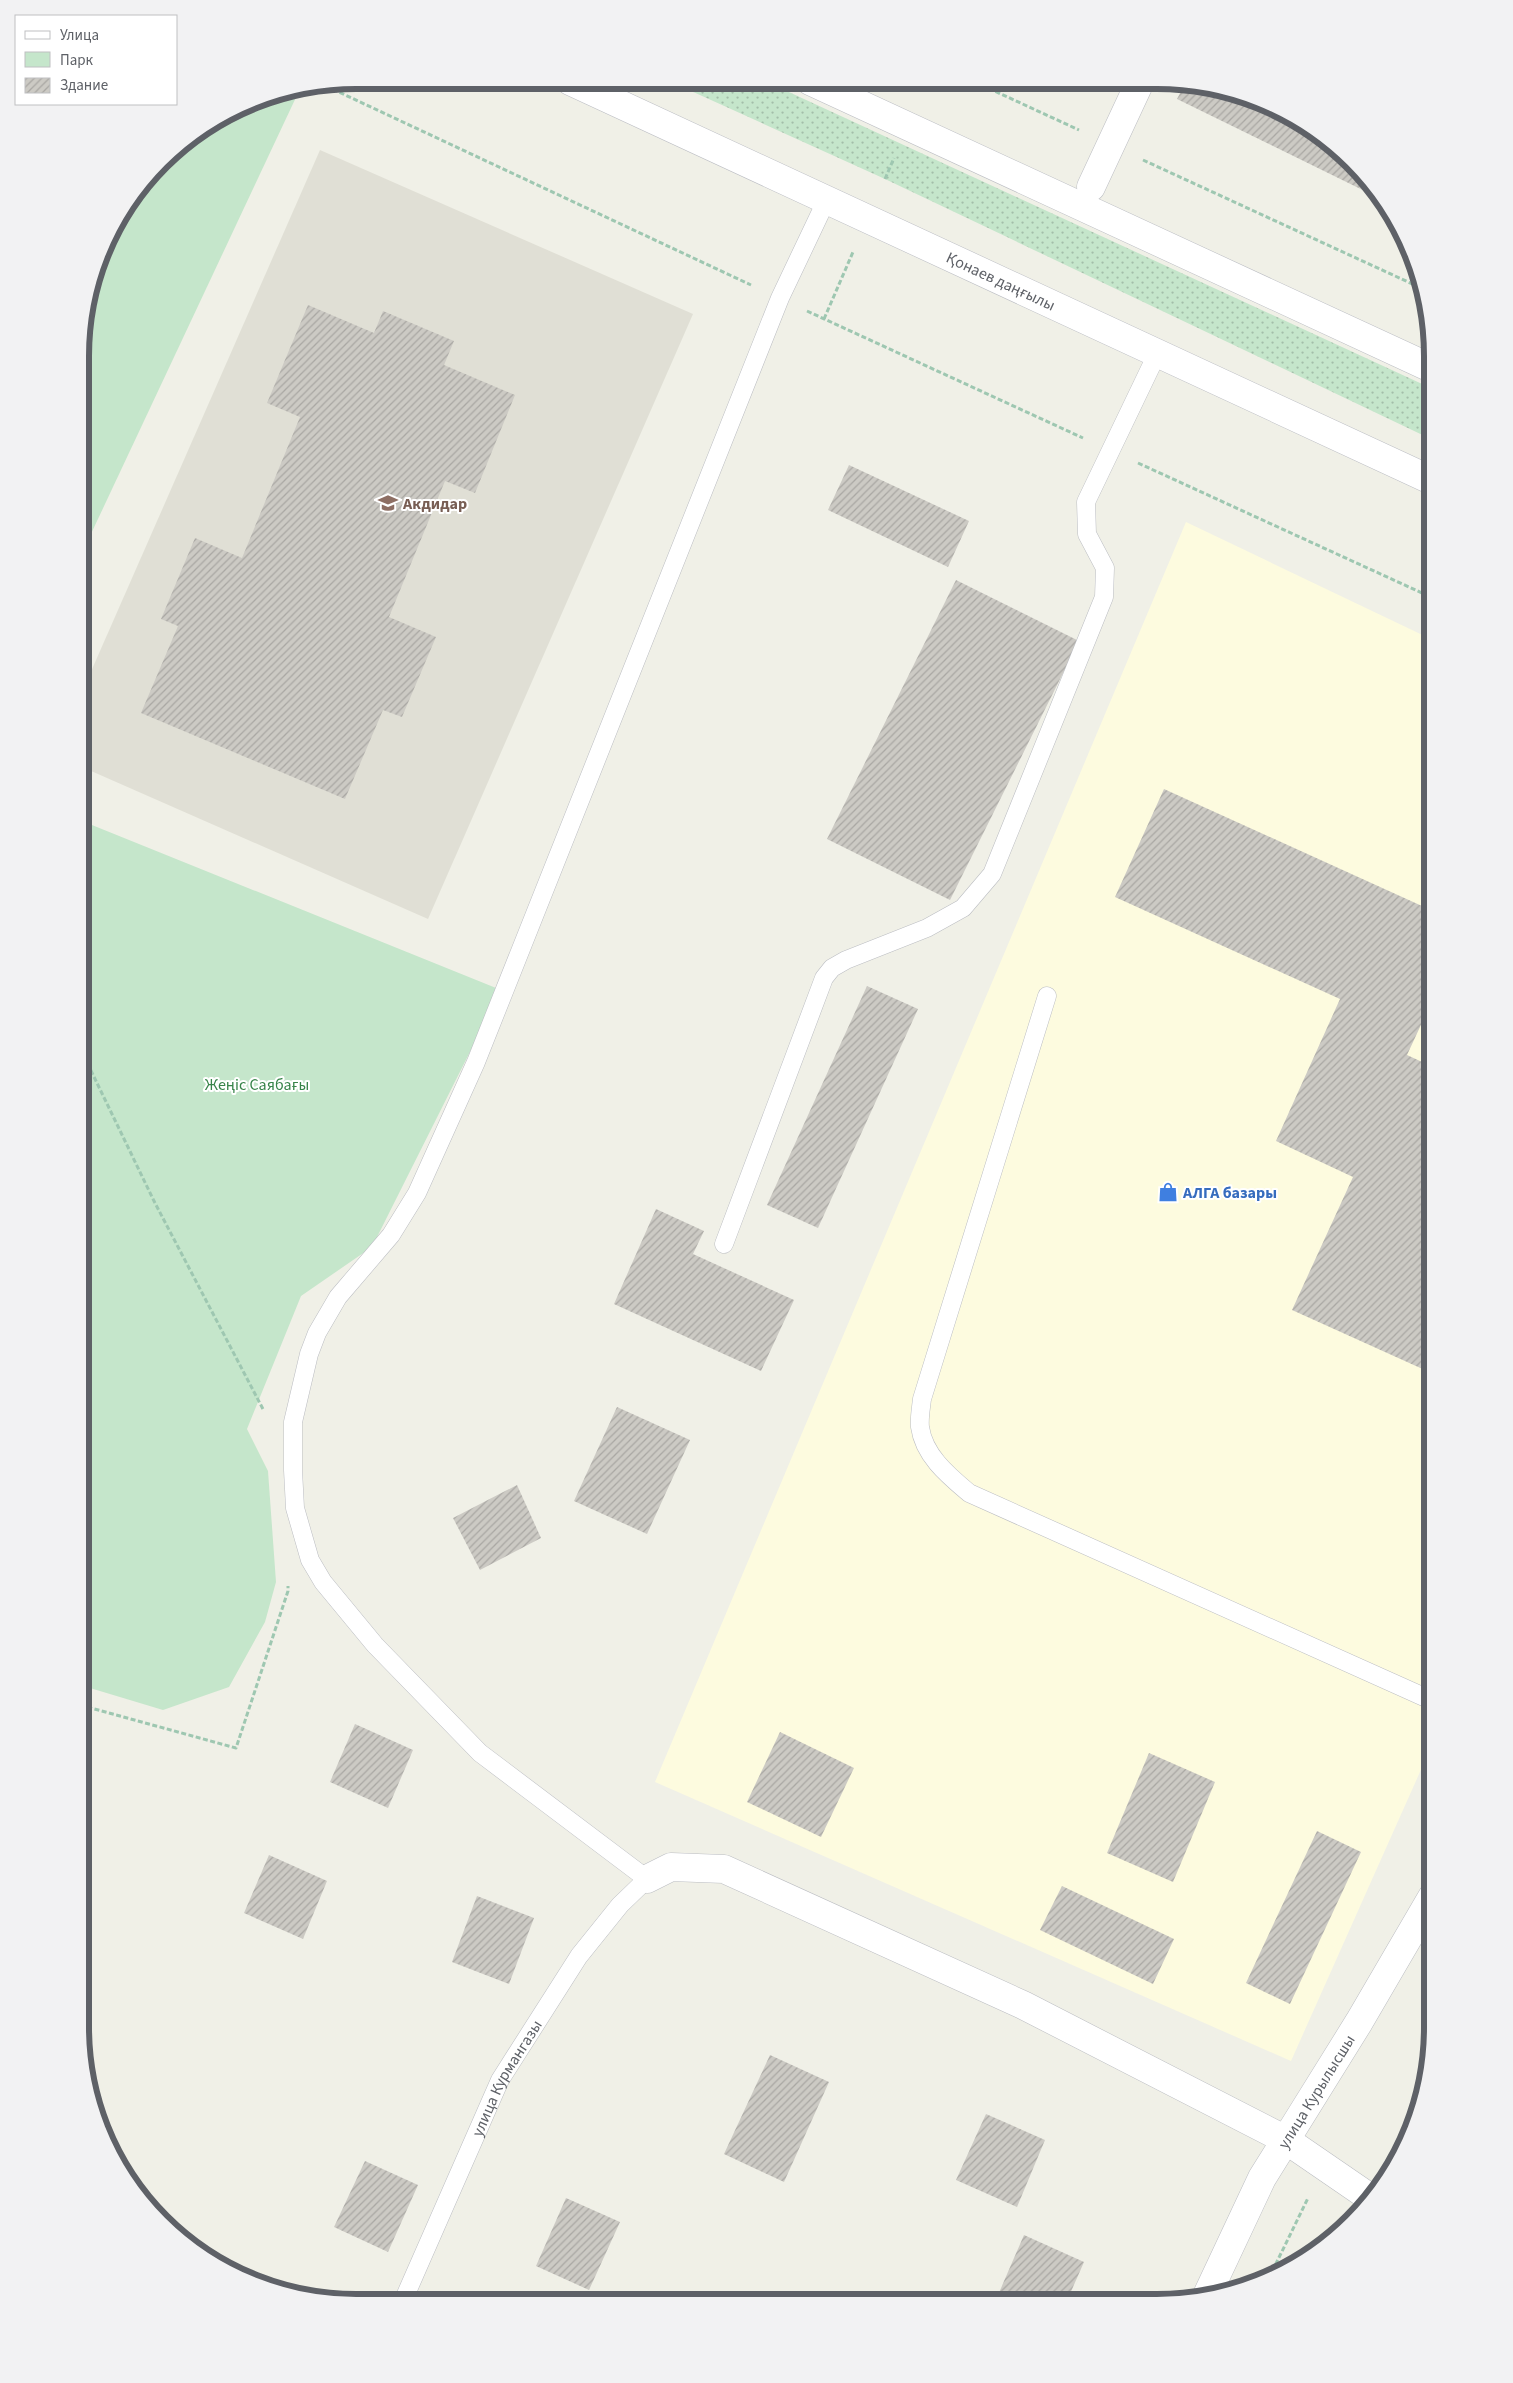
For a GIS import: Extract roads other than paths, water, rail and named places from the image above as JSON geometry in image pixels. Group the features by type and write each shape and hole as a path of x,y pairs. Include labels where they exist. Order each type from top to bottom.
{"main road":[{"name":"Қонаев даңғылы","path":"587,89 1424,477"},
{"path":"827,89 1424,365"},
{"path":"1091,187 1137,89"},
{"path":"647,1879 671,1867 724,1868 1024,2005 1286,2140 1365,2194"},
{"name":"улица Курылысшы","path":"1210,2289 1262,2178 1424,1910"}],"lane":[{"path":"647,1879 480,1752 376,1646 323,1582 310,1560 295,1508 292,1470 293,1422 309,1354 317,1333 338,1297 391,1235 417,1193 476,1062 780,298 826,199"},
{"path":"724,1244 824,978 832,968 846,960 927,928 963,908 992,874 1104,597 1105,568 1087,534 1086,502 1157,354"},
{"path":"1047,996 922,1399 920,1428 928,1450 946,1474 969,1493 1424,1697"},
{"name":"улица Курмангазы","path":"406,2294 500,2080 579,1956 620,1905 647,1879"}],"place":[{"name":"Акдидар","path":"388,503"},
{"name":"АЛГА базары","path":"1168,1192"}],"park label":[{"name":"Жеңіс Саябағы","path":"257,1084"}]}
